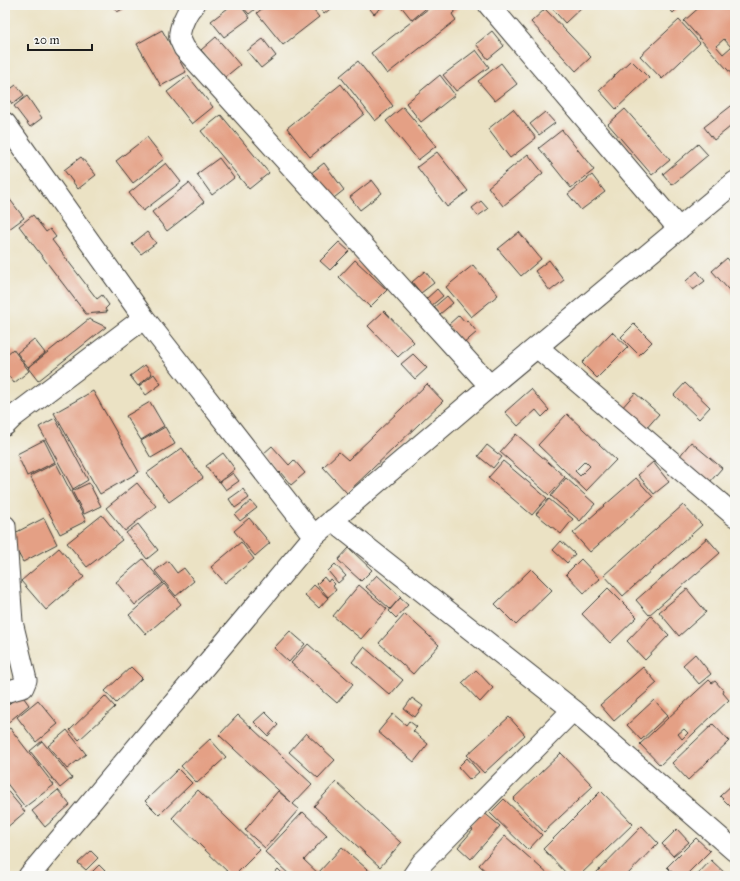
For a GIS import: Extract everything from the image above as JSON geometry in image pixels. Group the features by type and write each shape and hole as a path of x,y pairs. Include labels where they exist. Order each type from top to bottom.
{"street":[{"path":"194,5 190,8 183,24 180,38 184,48 490,386"},
{"path":"490,5 679,229"},
{"path":"5,123 144,318 314,536"},
{"path":"29,876 314,536 490,386 735,182"},
{"path":"8,415 144,318"},
{"path":"537,348 735,516"},
{"path":"332,520 573,710 735,851"},
{"path":"5,526 12,622 26,680 23,687 5,692"},
{"path":"413,876 422,863 573,710"}],"building":[{"path":"112,5 130,5 117,12"},
{"path":"232,5 240,5 250,18 224,37 211,21"},
{"path":"241,5 260,5 249,14"},
{"path":"266,5 309,5 319,17 283,45 257,13"},
{"path":"317,5 335,5 324,14"},
{"path":"367,5 385,5 374,14"},
{"path":"400,5 430,5 412,20"},
{"path":"433,5 462,5 452,14 456,20 387,74 371,53"},
{"path":"549,5 584,5 565,23"},
{"path":"666,5 681,5 673,13"},
{"path":"702,5 735,6 735,78 684,21","holes":["724,39 731,47 723,54 716,46"]},
{"path":"545,9 591,57 576,71 531,22"},
{"path":"679,20 700,43 662,79 640,56"},
{"path":"162,30 186,72 161,86 137,44"},
{"path":"492,31 504,46 488,59 476,44"},
{"path":"216,37 240,65 224,78 201,50"},
{"path":"263,39 276,56 261,68 247,51"},
{"path":"476,50 489,67 456,91 443,75"},
{"path":"631,60 649,78 616,109 599,90"},
{"path":"358,61 393,106 375,121 340,76"},
{"path":"501,63 517,84 495,101 478,81"},
{"path":"440,75 455,95 421,122 406,103"},
{"path":"188,76 213,107 192,124 167,92"},
{"path":"341,84 364,114 310,157 287,128"},
{"path":"16,85 24,95 12,104 5,93"},
{"path":"27,96 42,118 30,127 14,106"},
{"path":"735,103 735,123 714,140 704,127"},
{"path":"403,107 436,146 418,160 386,121"},
{"path":"513,109 536,138 510,158 488,129"},
{"path":"625,109 670,160 652,175 608,124"},
{"path":"545,112 555,123 539,135 530,124"},
{"path":"221,115 269,173 249,189 201,131"},
{"path":"562,130 594,170 571,188 539,148"},
{"path":"147,137 164,159 133,183 116,161"},
{"path":"698,144 708,155 672,185 663,174"},
{"path":"437,152 468,191 447,207 417,167"},
{"path":"528,154 543,173 503,206 488,187"},
{"path":"81,157 96,175 78,189 64,170"},
{"path":"219,158 234,178 212,195 197,174"},
{"path":"166,163 181,182 143,211 129,193"},
{"path":"324,163 344,190 330,201 310,174"},
{"path":"592,175 605,192 581,210 568,194"},
{"path":"372,180 382,193 360,210 350,197"},
{"path":"189,183 204,202 167,231 152,212"},
{"path":"5,193 24,218 5,232"},
{"path":"481,201 488,209 478,216 472,208"},
{"path":"33,215 46,232 50,229 56,237 52,240 97,299 102,295 109,305 105,309 107,312 86,314 19,226"},
{"path":"147,232 156,243 141,254 132,244"},
{"path":"519,232 541,259 521,276 498,249"},
{"path":"339,242 349,251 330,270 320,261"},
{"path":"727,258 735,267 735,297 712,271"},
{"path":"355,260 387,290 370,307 339,277"},
{"path":"549,260 564,280 550,291 535,271"},
{"path":"473,265 498,295 471,317 446,287"},
{"path":"425,271 434,283 421,293 412,282"},
{"path":"697,271 705,281 693,290 686,281"},
{"path":"437,289 443,296 431,306 426,299"},
{"path":"447,296 453,303 440,314 434,307"},
{"path":"384,311 414,342 398,357 368,326"},
{"path":"459,315 465,322 467,320 477,332 462,345 448,325"},
{"path":"89,319 106,327 38,381 28,368"},
{"path":"634,324 652,342 639,355 621,337"},
{"path":"612,332 628,347 597,378 582,363"},
{"path":"34,339 45,353 28,367 17,353"},
{"path":"13,349 29,371 14,383 5,371 5,356"},
{"path":"413,354 427,368 415,379 401,364"},
{"path":"145,365 152,374 138,386 130,376"},
{"path":"154,374 161,384 146,395 139,386"},
{"path":"685,383 710,407 699,419 674,395"},
{"path":"427,384 443,401 347,493 323,467 339,452 348,460"},
{"path":"531,389 549,410 542,417 536,410 518,426 505,412"},
{"path":"93,391 139,472 100,494 54,413"},
{"path":"635,393 659,414 645,430 621,409"},
{"path":"150,402 164,426 141,440 126,416"},
{"path":"567,414 616,460 586,491 538,445","holes":["585,461 590,466 580,476 575,471"]},
{"path":"55,418 88,480 73,489 39,427"},
{"path":"165,427 175,444 151,458 141,441"},
{"path":"516,434 565,477 549,495 500,452"},
{"path":"44,440 55,462 27,476 17,454"},
{"path":"691,442 722,468 709,483 679,457"},
{"path":"487,445 502,457 493,468 478,456"},
{"path":"272,446 289,465 294,460 305,473 291,485 263,454"},
{"path":"182,448 203,478 169,502 147,473"},
{"path":"223,453 235,469 219,482 206,466"},
{"path":"503,461 547,498 532,515 488,478"},
{"path":"653,462 669,482 654,494 638,475"},
{"path":"56,463 86,521 60,534 30,476"},
{"path":"233,473 239,481 226,490 220,482"},
{"path":"566,478 595,504 580,521 551,496"},
{"path":"636,478 653,497 590,552 573,533"},
{"path":"89,483 101,506 84,514 72,491"},
{"path":"137,483 156,506 125,531 106,508"},
{"path":"243,489 249,498 235,508 229,499"},
{"path":"549,499 573,519 561,534 536,514"},
{"path":"251,501 257,508 240,521 235,515"},
{"path":"683,505 702,525 623,596 604,575"},
{"path":"102,515 122,540 87,567 67,543"},
{"path":"44,518 57,544 23,562 9,536"},
{"path":"249,518 270,543 255,556 234,531"},
{"path":"138,524 158,550 147,559 126,533"},
{"path":"707,538 720,553 649,615 636,600"},
{"path":"561,541 575,554 567,563 553,550"},
{"path":"241,542 254,559 225,583 211,567"},
{"path":"59,548 84,577 46,610 21,581"},
{"path":"349,548 372,570 361,581 338,560"},
{"path":"143,559 163,583 135,605 116,582"},
{"path":"581,559 600,579 584,593 566,574"},
{"path":"168,561 177,573 184,568 194,581 176,596 155,571"},
{"path":"335,564 346,576 338,583 328,571"},
{"path":"531,569 552,590 516,625 495,604"},
{"path":"377,575 401,597 390,609 366,587"},
{"path":"324,577 328,582 330,579 335,584 333,586 336,590 328,597 317,584"},
{"path":"164,584 181,604 146,634 129,615"},
{"path":"314,585 328,598 319,608 305,595"},
{"path":"359,585 387,609 361,639 333,616"},
{"path":"608,588 637,617 610,643 582,614"},
{"path":"687,589 706,612 679,636 659,612"},
{"path":"400,598 408,605 396,618 389,611"},
{"path":"405,614 439,645 413,674 379,643"},
{"path":"651,616 669,635 645,660 627,641"},
{"path":"290,631 305,644 289,662 274,648"},
{"path":"308,644 353,684 337,703 291,663"},
{"path":"364,647 403,680 390,695 352,662"},
{"path":"695,654 711,674 699,684 683,665"},
{"path":"131,667 142,678 116,703 105,691"},
{"path":"643,667 657,683 614,721 600,705"},
{"path":"476,670 493,688 480,702 462,683"},
{"path":"709,680 712,683 715,681 724,691 723,693 729,700 660,765 640,744","holes":["684,729 688,733 682,739 678,734"]},
{"path":"21,694 29,705 5,725 5,707"},
{"path":"105,696 115,707 79,740 70,730"},
{"path":"412,698 423,706 415,717 404,709"},
{"path":"38,700 58,724 36,742 17,717"},
{"path":"654,700 668,715 641,740 627,725"},
{"path":"265,712 278,725 268,736 254,722"},
{"path":"393,714 406,725 409,721 417,727 413,731 428,744 414,762 378,732"},
{"path":"238,715 312,784 293,804 299,809 265,848 245,830 278,791 291,802 219,735"},
{"path":"509,717 525,735 484,773 467,755"},
{"path":"713,724 729,741 688,780 672,763"},
{"path":"10,728 54,785 25,807 5,781 5,731"},
{"path":"67,730 86,754 67,769 48,746"},
{"path":"306,733 335,760 318,778 289,752"},
{"path":"210,739 226,757 197,783 181,766"},
{"path":"42,741 72,778 60,788 30,751"},
{"path":"561,753 593,786 544,832 513,799"},
{"path":"467,758 479,772 470,780 458,767"},
{"path":"178,769 192,783 159,815 145,801"},
{"path":"336,782 401,843 380,867 314,806"},
{"path":"735,782 735,811 720,796"},
{"path":"5,788 25,812 5,829"},
{"path":"58,790 70,805 45,827 32,811"},
{"path":"198,790 260,850 234,876 232,876 172,818"},
{"path":"601,791 633,824 579,876 569,876 543,849"},
{"path":"504,799 542,835 528,850 490,813"},
{"path":"482,811 500,826 471,859 458,847 473,830 469,827"},
{"path":"303,812 327,835 304,860 321,876 291,876 265,852"},
{"path":"642,826 658,843 626,876 593,876"},
{"path":"677,829 689,842 673,856 662,844"},
{"path":"505,836 550,876 491,876 479,865"},
{"path":"696,838 710,851 685,876 676,876 667,867"},
{"path":"342,847 375,876 324,876 319,872"},
{"path":"91,851 98,858 86,870 78,863"},
{"path":"711,860 728,876 696,876"},
{"path":"99,865 110,876 88,876"},
{"path":"278,869 285,876 272,876"}]}
